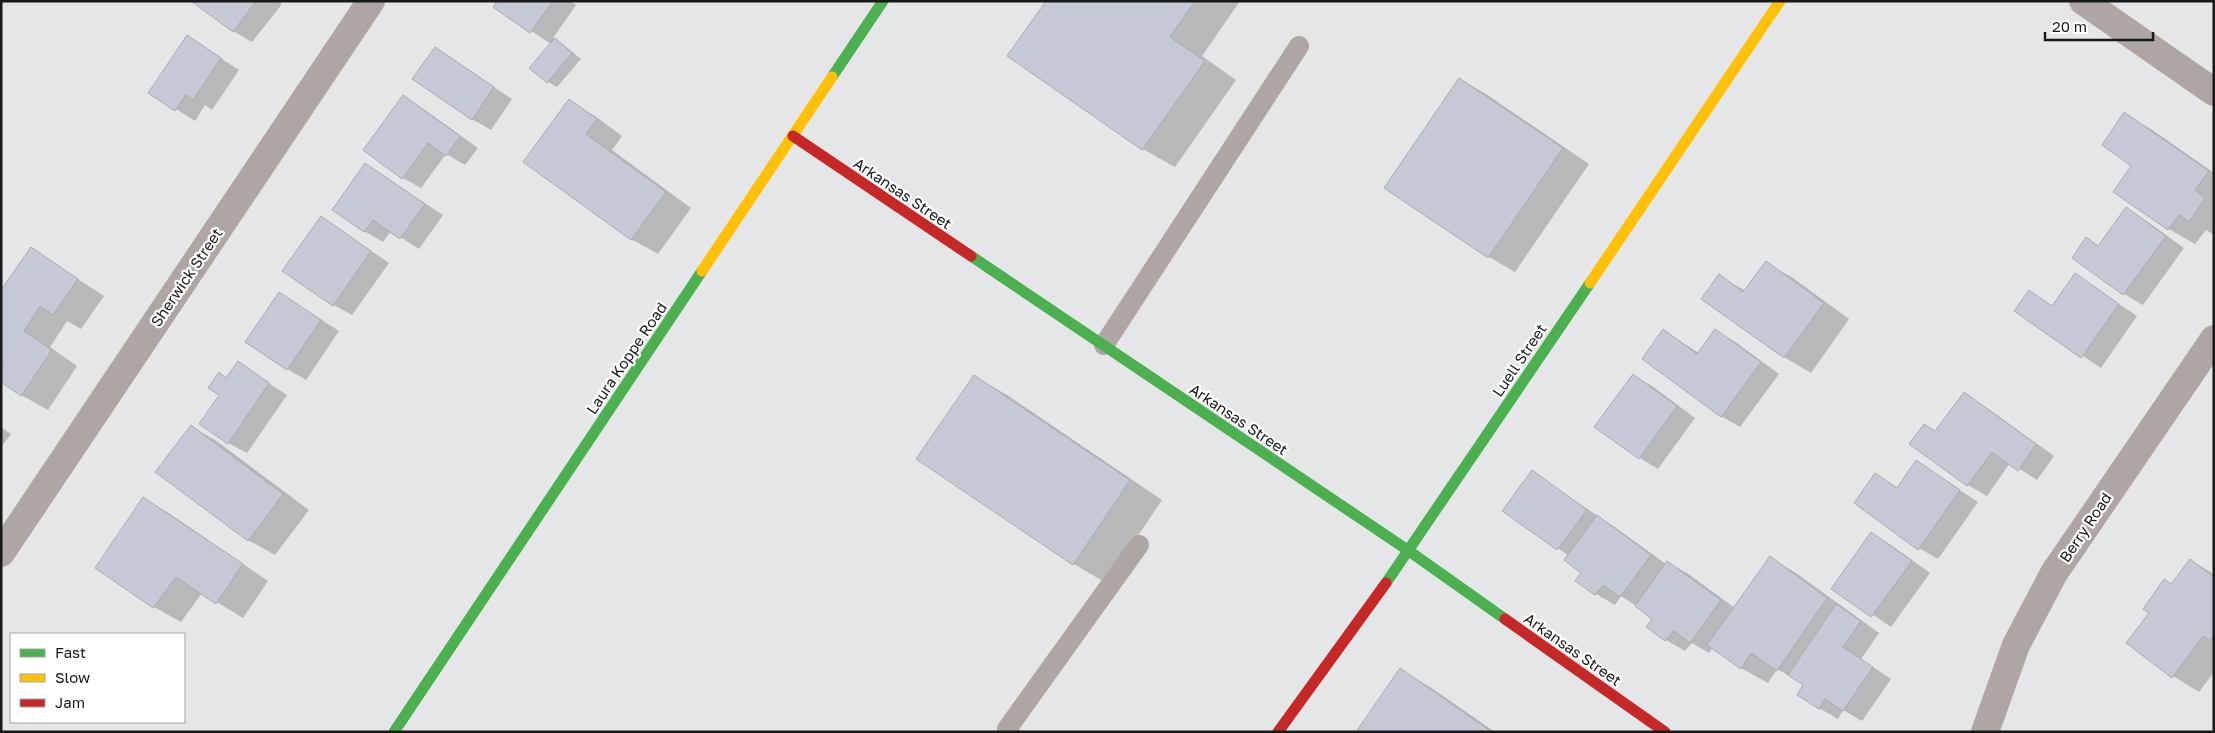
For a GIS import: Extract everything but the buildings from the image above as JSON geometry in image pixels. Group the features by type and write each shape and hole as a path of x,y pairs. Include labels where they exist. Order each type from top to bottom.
{"street":[{"name":"Sherwick Street","path":"1,553 371,1"},
{"name":"Laura Koppe Road","path":"394,732 883,1"},
{"name":"Luell Street","path":"1278,732 1409,551 1780,1"},
{"path":"2083,1 2214,92"},
{"name":"Arkansas Street","path":"793,136 1409,551 1665,732"},
{"name":"Berry Road","path":"1985,732 2016,645 2054,573 2214,339"}],"lane":[{"path":"1104,345 1299,46"},
{"path":"1010,732 1007,730 1139,545"}],"traffic: fast":[{"path":"832,77 883,1"},
{"path":"971,256 1409,551 1505,619"},
{"path":"394,732 702,271"},
{"path":"1386,583 1590,283"}],"traffic: slow":[{"path":"1590,283 1780,1"},
{"path":"702,271 832,77"}],"traffic: jam":[{"path":"793,136 971,256"},
{"path":"1278,732 1386,583"},
{"path":"1505,619 1665,732"}]}
